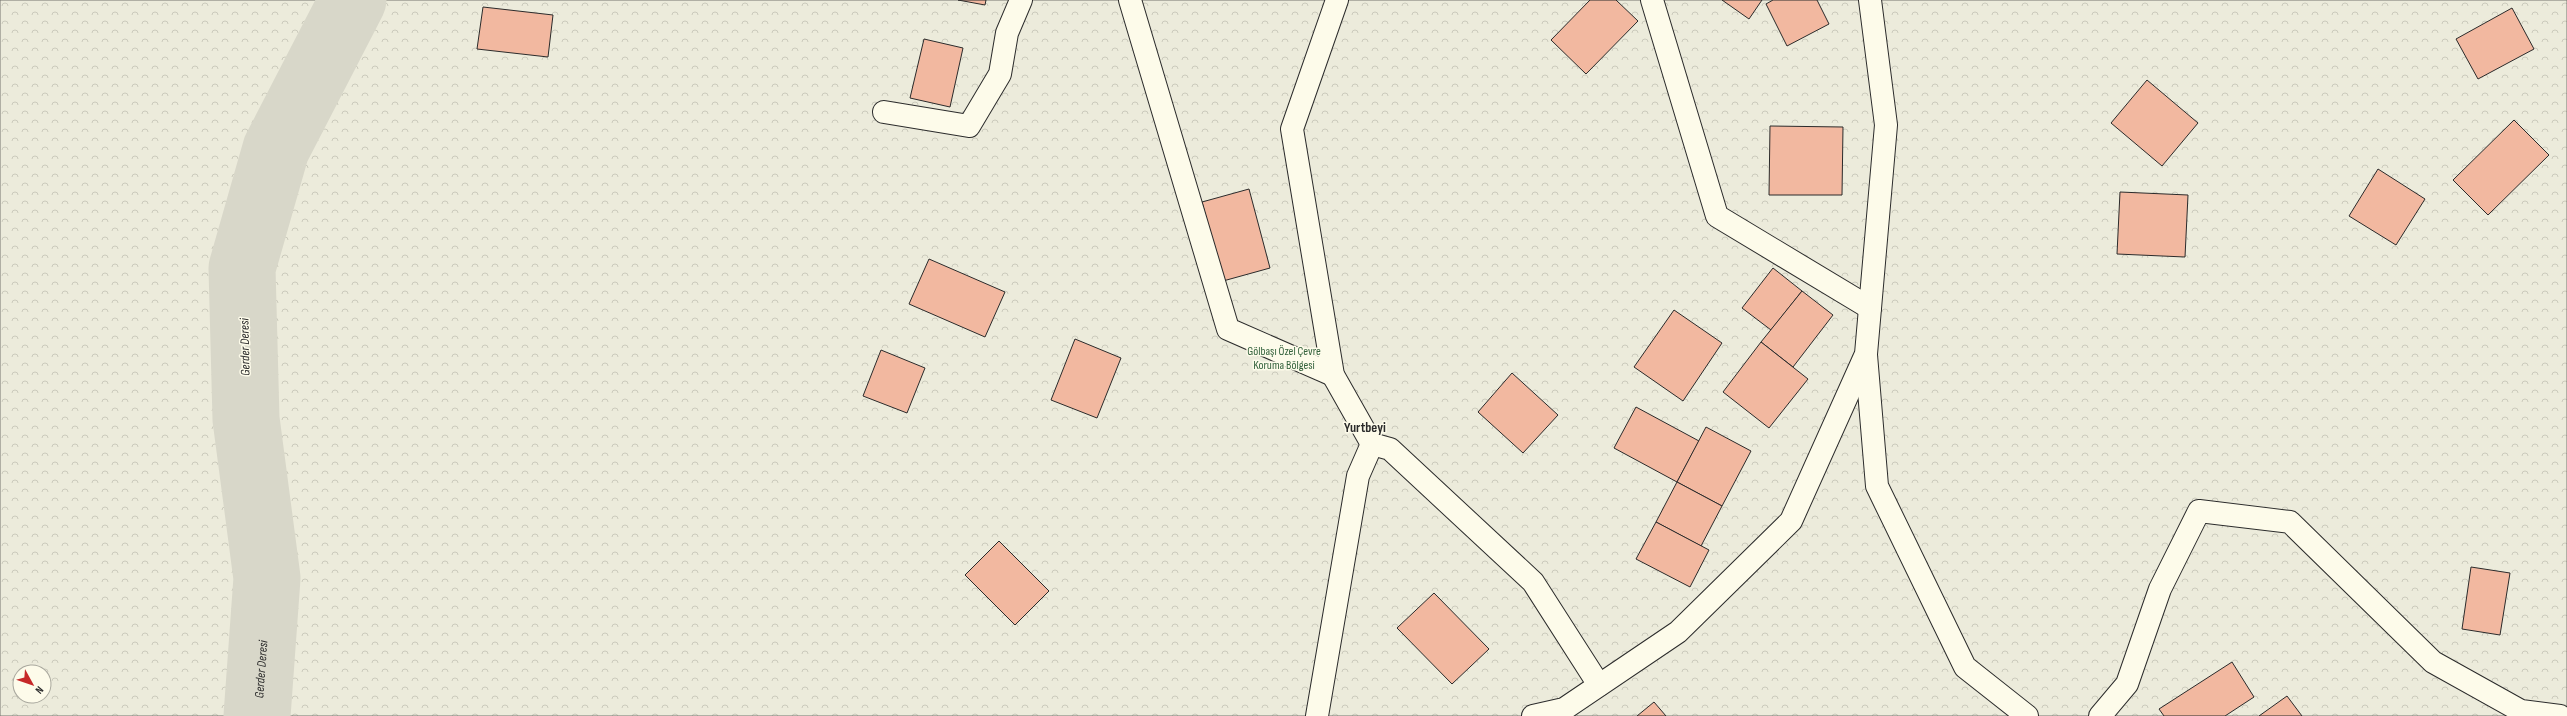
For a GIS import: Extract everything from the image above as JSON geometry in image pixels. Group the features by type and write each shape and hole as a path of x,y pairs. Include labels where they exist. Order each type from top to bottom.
{"street":[{"path":"884,112 970,126 1000,74 1007,33 1021,0"},
{"path":"1130,0 1228,329 1333,374"},
{"path":"1337,0 1292,129 1333,374 1372,444 1390,449 1533,582 1600,685"},
{"path":"1652,0 1717,216 1870,308"},
{"path":"1870,0 1886,125 1866,354 1877,486 1965,667 2028,716"},
{"path":"1533,716 1564,709 1678,632 1791,521 1866,354"},
{"path":"1317,716 1358,476 1372,444"},
{"path":"2100,716 2127,684 2160,589 2199,511 2290,522 2433,662 2521,711 2560,716"}],"green space":[{"name":"Gölbaşı Özel Çevre Koruma Bölgesi","path":"0,0 2567,0 2567,716 0,716"}],"building":[{"path":"958,0 986,0 985,5"},
{"path":"1590,0 1616,0 1638,21 1586,74 1551,40"},
{"path":"1722,0 1762,0 1749,19"},
{"path":"1773,0 1817,0 1829,24 1787,46 1766,4"},
{"path":"483,7 553,15 548,57 477,49"},
{"path":"2512,8 2534,49 2478,79 2456,39"},
{"path":"924,39 963,48 950,107 910,98"},
{"path":"2147,80 2198,123 2162,166 2111,123"},
{"path":"2514,120 2549,155 2488,215 2453,180"},
{"path":"1770,126 1843,127 1842,195 1769,195"},
{"path":"2378,169 2425,199 2396,245 2349,216"},
{"path":"1249,189 1270,268 1223,281 1202,202"},
{"path":"2120,192 2188,195 2185,257 2117,254"},
{"path":"929,259 1005,292 985,337 909,304"},
{"path":"1773,268 1802,291 1771,330 1742,308"},
{"path":"1802,291 1833,315 1793,367 1761,342"},
{"path":"1674,310 1722,343 1683,401 1634,367"},
{"path":"1075,339 1121,358 1097,418 1051,400"},
{"path":"1761,342 1808,379 1769,428 1723,392"},
{"path":"881,350 925,368 907,413 863,396"},
{"path":"1512,373 1558,415 1523,453 1478,412"},
{"path":"1636,407 1699,441 1677,482 1614,448"},
{"path":"1706,427 1751,451 1722,506 1677,482"},
{"path":"1677,482 1722,506 1701,546 1656,522"},
{"path":"1656,522 1709,550 1690,587 1636,559"},
{"path":"999,541 1049,591 1015,625 965,575"},
{"path":"2471,567 2510,573 2500,635 2462,629"},
{"path":"1434,593 1489,649 1452,684 1397,628"},
{"path":"2232,662 2254,697 2225,716 2164,716 2159,709"},
{"path":"2287,696 2302,716 2259,716"},
{"path":"1654,702 1666,716 1637,716"}],"waterway":[{"name":"Gerder Deresi","path":"257,716 267,578 246,419 242,268 276,149 353,0"}],"district":[{"name":"Yurtbeyi","path":"1365,427"}]}
